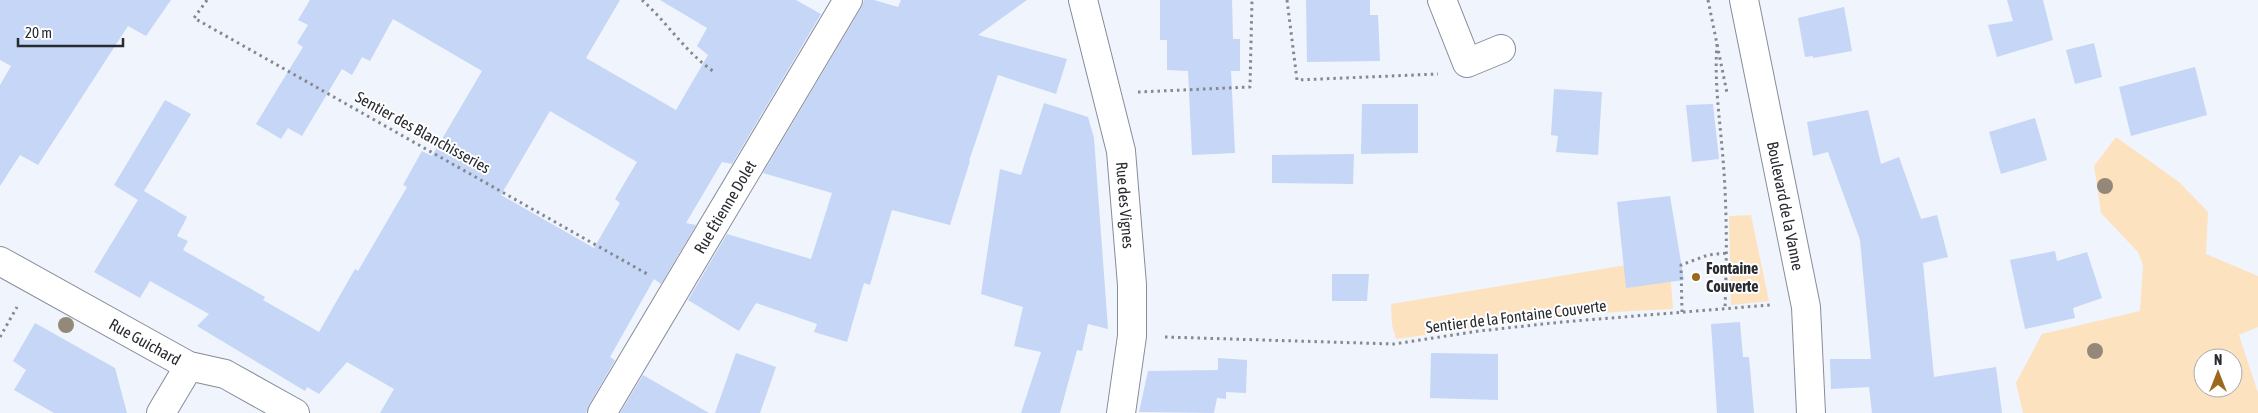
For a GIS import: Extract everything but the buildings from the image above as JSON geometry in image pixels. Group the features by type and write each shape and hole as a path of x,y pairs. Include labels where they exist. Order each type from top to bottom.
{"street":[{"name":"Rue Étienne Dolet","path":"602,413 848,0"},
{"name":"Rue des Vignes","path":"1083,0 1121,151 1132,285 1132,336 1121,413"},
{"path":"1442,0 1467,63 1501,49"},
{"name":"Boulevard de la Vanne","path":"1744,0 1806,307 1811,413"},
{"name":"Rue Guichard","path":"0,261 189,366 225,374 295,413"},
{"path":"161,413 189,366"}],"path":[{"name":"Sentier des Blanchisseries","path":"207,0 194,18 650,275"},
{"path":"642,0 700,62 712,71"},
{"path":"1137,92 1250,87 1252,0"},
{"path":"1287,0 1297,80 1442,74"},
{"path":"1717,44 1716,93 1723,159 1727,253 1725,308"},
{"path":"1682,312 1681,265 1708,255 1727,253"},
{"path":"0,337 18,305"},
{"name":"Sentier de la Fontaine Couverte","path":"1166,337 1394,344 1488,330 1725,308 1770,305 1772,314"}],"shaded area":[{"path":"2116,137 2179,182 2208,212 2206,254 2258,276 2258,327 2239,335 2258,393 2258,413 2023,413 2016,383 2042,334 2140,311 2143,265 2138,252 2101,213 2094,166"},
{"path":"1751,215 1769,301 1731,305 1729,216"},
{"path":"1669,258 1673,309 1569,316 1396,339 1392,325 1391,304"}],"place":[{"name":"Fontaine Couverte","path":"1696,277"}]}
